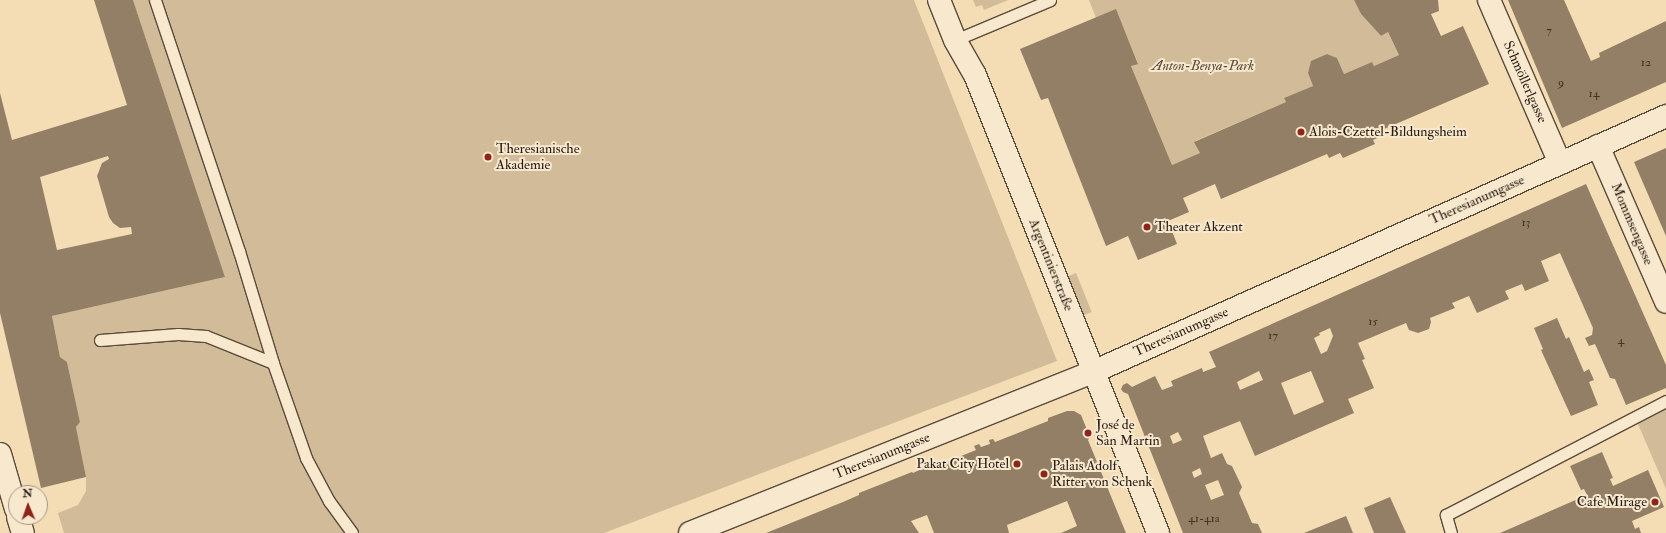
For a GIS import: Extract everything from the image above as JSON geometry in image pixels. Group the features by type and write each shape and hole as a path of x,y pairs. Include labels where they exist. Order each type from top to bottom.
{"street":[{"name":"Argentinierstraße","path":"938,0 955,40 975,75 1158,533"},
{"name":"Schmöllerlgasse","path":"1489,0 1560,163"},
{"name":"Theresianumgasse","path":"690,533 1093,372 1666,116"},
{"name":"Mommsengasse","path":"1598,146 1666,302"},
{"path":"0,454 9,485"}],"lane":[{"path":"155,0 239,250 273,363 306,458 330,501 352,533"},
{"path":"955,40 1050,0"},
{"path":"100,340 178,334 206,336 273,363"},
{"path":"1451,533 1446,515 1666,401"}],"green space":[{"name":"Theresianische Akademie","path":"133,0 914,0 1057,361 604,533 64,533 58,513 78,505 86,491 86,477 76,427 80,422 67,362 60,357 52,316 225,277"},
{"path":"973,0 1008,0 984,10 982,5 976,7"},
{"name":"Anton-Benya-Park","path":"1089,0 1354,0 1361,14 1381,36 1388,32 1399,55 1374,66 1372,62 1344,74 1337,58 1327,54 1312,61 1308,73 1313,86 1284,98 1286,102 1195,141 1200,153 1172,165 1131,66 1138,63 1116,10 1096,18"},
{"path":"1076,273 1092,312 1082,316 1067,277"},
{"path":"1666,402 1666,489 1635,417"}],"building":[{"path":"94,0 133,0 225,277 52,316 60,357 67,362 80,422 76,427 86,477 48,486 48,485 40,485 0,313 0,93 12,140 127,105","holes":["108,156 109,159 102,163 97,176 109,217 113,223 120,228 131,227 132,234 57,250 40,177"]},
{"name":"Alois-Czettel-Bildungsheim","path":"1354,0 1438,0 1439,11 1431,14 1441,36 1463,26 1489,84 1384,129 1386,134 1373,140 1375,144 1343,158 1340,153 1329,158 1327,154 1221,199 1215,184 1183,198 1189,212 1168,221 1177,244 1138,260 1128,236 1106,246 1048,98 1041,100 1020,49 1116,9 1138,64 1131,66 1172,165 1200,153 1194,142 1286,102 1284,98 1313,86 1308,73 1311,61 1327,54 1337,58 1344,74 1372,62 1374,66 1399,55 1388,32 1381,36 1361,14"},
{"path":"1508,0 1564,0 1591,61 1600,57 1599,53 1666,21 1666,82 1562,128"},
{"path":"1666,148 1666,236 1634,162"},
{"path":"1586,184 1666,365 1666,388 1626,405 1615,379 1610,378 1595,344 1589,346 1585,338 1592,335 1593,328 1560,253 1541,261 1549,281 1525,291 1522,284 1505,291 1509,299 1477,313 1469,296 1452,303 1455,308 1430,318 1431,322 1429,329 1418,333 1409,330 1406,323 1358,343 1365,359 1362,360 1374,388 1348,399 1354,413 1255,456 1240,421 1203,436 1211,458 1222,453 1227,464 1232,466 1242,487 1239,493 1252,523 1258,524 1262,533 1183,533 1128,394 1123,392 1121,389 1123,385 1127,383 1132,387 1155,376 1162,390 1173,386 1171,381 1202,368 1203,372 1216,367 1209,352","holes":["1330,328 1333,336 1327,351 1321,354 1314,338 1320,335 1319,333","1259,371 1263,380 1240,390 1237,382","1311,371 1324,402 1294,415 1281,383","1178,432 1182,440 1173,444 1170,436","1200,468 1202,474 1194,478 1192,472","1218,480 1224,495 1211,500 1205,485"]},
{"path":"1557,318 1566,339 1569,337 1584,372 1589,369 1594,380 1589,382 1598,405 1571,416 1541,350 1543,349 1534,328"},
{"path":"1067,411 1074,411 1081,415 1090,437 1088,440 1126,533 1061,533 1077,526 1067,501 1007,525 1009,533 934,533 927,515 911,521 919,533 766,533 912,472 913,473 928,466 929,469 976,450 974,446 979,444 981,447 990,444 989,440 993,439 995,442 1048,421 1048,418"},
{"path":"1602,452 1613,478 1610,479 1613,486 1648,470 1664,507 1632,521 1635,529 1639,527 1641,533 1500,533 1587,495 1584,489 1581,490 1570,466"},
{"path":"1390,497 1406,533 1374,533 1364,508"},
{"path":"1346,516 1353,533 1304,533"}],"place":[{"name":"Alois-Czettel-Bildungsheim","path":"1301,132"},
{"name":"Theresianische Akademie","path":"488,157"},
{"name":"Theater Akzent","path":"1147,227"},
{"name":"José de San Martin","path":"1088,433"},
{"name":"Pakat City Hotel","path":"1017,464"},
{"name":"Palais Adolf Ritter von Schenk","path":"1044,474"},
{"name":"Cafe Mirage","path":"1655,502"}]}
